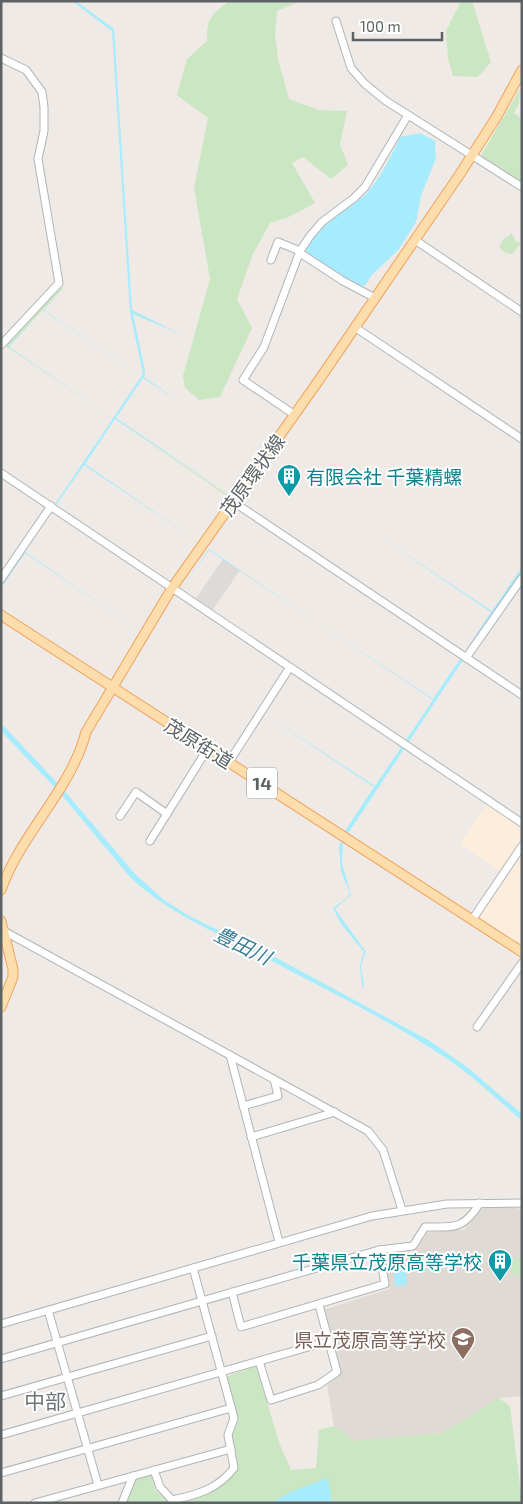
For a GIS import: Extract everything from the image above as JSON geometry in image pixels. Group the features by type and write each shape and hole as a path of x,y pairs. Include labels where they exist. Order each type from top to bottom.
{"main road":[{"name":"茂原環状線","path":"1,890 12,863 82,750 86,732 172,588 356,328 472,156 497,116 522,70"},
{"name":"茂原街道","path":"1,615 522,952"},
{"path":"1,921 13,977 1,1008"}],"street":[{"path":"336,21 351,68 365,84 472,156 522,187"},
{"path":"1,58 26,70 42,92 44,131 38,159 59,282 1,345"},
{"path":"295,415 243,380 264,347 300,252 322,222 354,198 365,187 408,114"},
{"path":"415,240 522,312"},
{"path":"271,260 278,242 300,252 343,281 375,298"},
{"path":"356,328 522,439"},
{"path":"1,473 522,823"},
{"path":"232,501 522,695"},
{"path":"1,579 51,506"},
{"path":"466,658 522,578"},
{"path":"229,762 290,667"},
{"path":"150,841 208,748"},
{"path":"120,816 136,792 167,814"},
{"path":"472,920 522,846"},
{"path":"3,931 368,1131 377,1140 388,1164 402,1210"},
{"path":"477,1027 522,963"},
{"path":"230,1054 279,1242"},
{"path":"243,1106 278,1096 274,1079"},
{"path":"252,1137 335,1112"},
{"path":"1,1358 379,1250 414,1246 425,1227 454,1227 463,1225 480,1203"},
{"path":"1,1324 279,1242 402,1210 447,1204 522,1203"},
{"path":"232,1292 241,1327 385,1284 379,1250"},
{"path":"154,1470 160,1487 172,1500 190,1496 224,1480 234,1468 229,1432 234,1422 193,1268"},
{"path":"259,1361 271,1400 318,1384 337,1372 318,1305"},
{"path":"48,1310 98,1485"},
{"path":"1,1396 212,1336"},
{"path":"1,1435 329,1341"},
{"path":"1,1473 231,1408"},
{"path":"35,1503 231,1449"},
{"path":"122,1503 133,1476"}],"shaded area":[{"path":"223,559 240,570 212,611 195,600"},
{"path":"487,804 522,827 522,842 501,872 460,844"},
{"path":"522,850 521,886 522,945 477,917"},
{"path":"484,1207 514,1207 522,1210 522,1396 499,1398 443,1433 354,1441 334,1426 327,1386 338,1374 320,1311 389,1289 384,1255 414,1253 428,1232 464,1230"}],"green space":[{"path":"230,1 301,1 277,11 275,33 278,59 289,99 319,110 347,111 340,144 348,165 331,179 303,157 292,163 315,203 291,216 270,223 252,256 237,299 252,328 220,397 199,400 185,388 183,376 210,279 194,188 208,118 177,95 187,59 207,41 211,18"},
{"path":"461,1 472,1 491,62 478,77 453,76 448,59 446,31"},
{"path":"520,89 519,103 514,113 522,119 522,184 480,157"},
{"path":"511,233 516,241 521,243 512,254 506,253 499,247 504,238"},
{"path":"64,287 8,347 109,416 7,347 6,345 60,288"},
{"path":"115,419 228,495 227,496"},
{"path":"522,1257 522,1277 512,1273 510,1266 512,1259"},
{"path":"256,1366 280,1445 291,1470 316,1468 319,1430 334,1426 354,1441 443,1433 499,1398 510,1406 522,1503 127,1503 135,1478 152,1475 156,1491 173,1495 206,1487 233,1472 230,1437 238,1422 225,1377"}],"water":[{"path":"72,1 76,1 114,29 132,310 180,334 133,314 145,371 144,377 180,402 143,378 116,418 229,494 115,419 85,464 194,539 84,465 56,505 71,516 53,510 25,552 137,629 25,553 1,588 1,584 143,374 130,312 112,31"},
{"path":"420,133 435,141 436,158 421,196 416,222 399,249 371,276 365,286 352,284 307,255 307,247 320,230 361,199 372,187 400,137"},
{"path":"65,287 44,310 138,374 43,310"},
{"path":"39,315 9,347 109,415 8,347"},
{"path":"237,508 209,549 317,623 209,550 180,591"},
{"path":"380,537 492,611 522,567 522,571 343,841 342,863 351,895 335,909 366,952 361,965 364,987 362,987 360,965 364,952 341,924 333,908 347,898 350,893 341,872 339,847 345,831 374,787 263,713 375,786 433,700 321,625 433,699 491,612"},
{"name":"豊田川","path":"1,723 62,788 135,874 164,900 191,917 273,956 430,1041 467,1067 522,1114 522,1121 468,1074 428,1046 361,1008 179,914 146,891 130,877 60,793 1,731"},
{"path":"405,1264 407,1285 395,1286 393,1265"},
{"path":"328,1478 332,1503 271,1503 293,1491"}],"place":[{"name":"有限会社 千葉精螺","path":"289,497"},
{"name":"千葉県立茂原高等学校","path":"500,1282"},
{"name":"県立茂原高等学校","path":"463,1360"}],"district":[{"name":"中部","path":"45,1400"}]}
